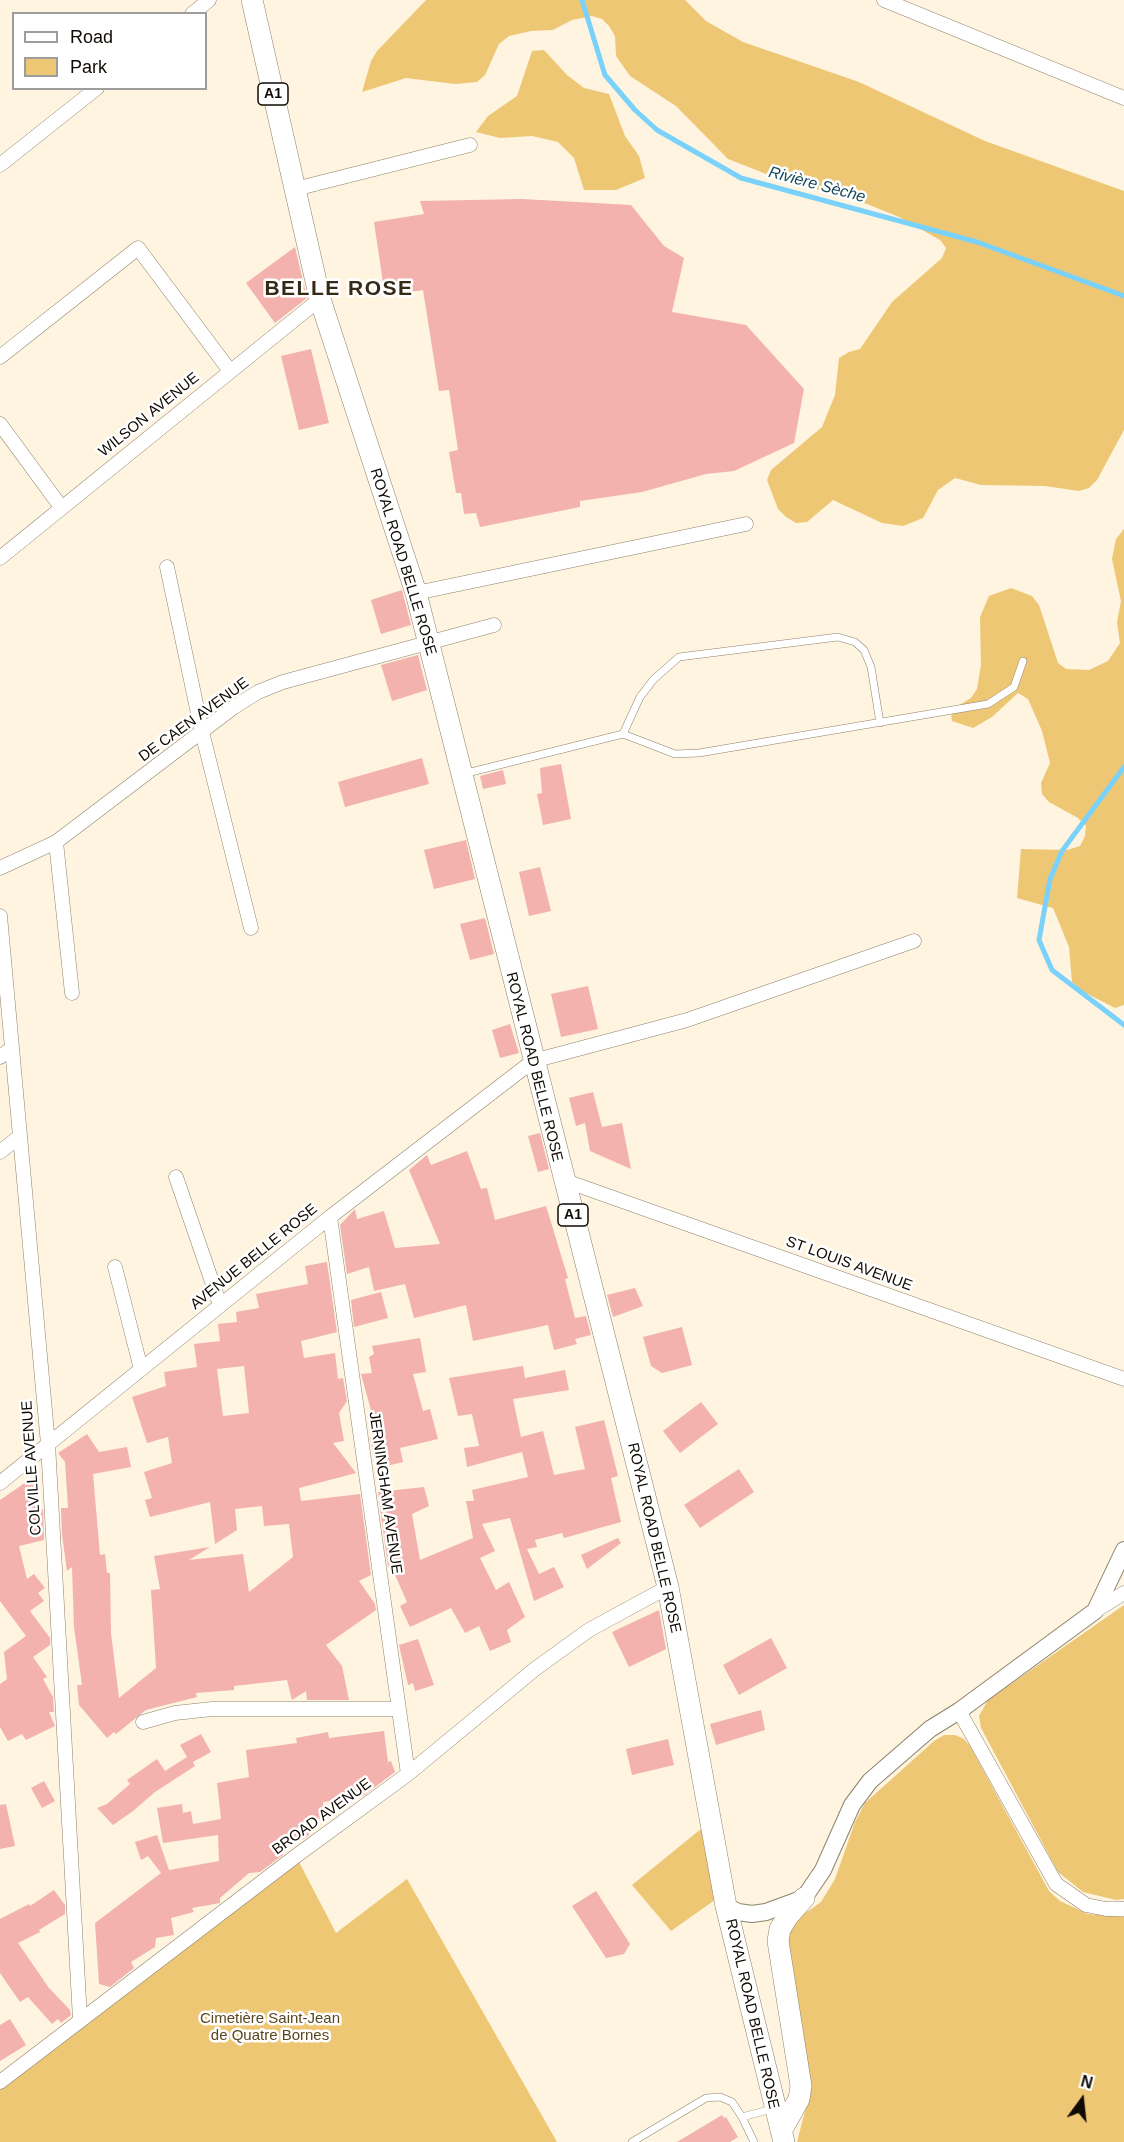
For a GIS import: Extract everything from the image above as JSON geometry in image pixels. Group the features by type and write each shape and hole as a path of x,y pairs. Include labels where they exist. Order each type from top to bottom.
{"main road":[{"name":"ROYAL ROAD BELLE ROSE","path":"252,0 320,298 416,593 532,1061 668,1587 726,1906 782,2137"},
{"path":"782,2137 799,2099 801,2086 778,1941 780,1929 804,1898"}],"street":[{"path":"194,12 209,0"},
{"path":"884,0 1124,98"},
{"path":"0,165 94,90"},
{"path":"295,189 470,145"},
{"path":"0,357 138,248 230,371"},
{"name":"WILSON AVENUE","path":"0,558 320,298"},
{"path":"0,424 61,507"},
{"path":"416,593 747,524"},
{"path":"167,567 202,732 251,928"},
{"name":"DE CAEN AVENUE","path":"0,868 56,842 234,707 284,682 494,625"},
{"path":"56,842 72,993"},
{"name":"COLVILLE AVENUE","path":"0,916 48,1444 80,2019"},
{"path":"532,1061 687,1020 914,941"},
{"path":"0,1058 12,1048"},
{"name":"AVENUE BELLE ROSE","path":"0,1483 330,1217 532,1061"},
{"path":"0,1152 20,1136"},
{"path":"176,1177 220,1305"},
{"name":"ST LOUIS AVENUE","path":"563,1180 1124,1378"},
{"name":"JERNINGHAM AVENUE","path":"330,1217 408,1774"},
{"path":"115,1267 141,1369"},
{"path":"1095,1611 1124,1551"},
{"name":"BROAD AVENUE","path":"0,2082 80,2019 408,1774 535,1669 589,1630 668,1587"},
{"path":"726,1906 738,1912 752,1914 804,1898 823,1870 852,1805 870,1781 930,1729 960,1711 1095,1611 1124,1593"},
{"path":"143,1722 175,1713 212,1709 399,1709"},
{"path":"960,1711 1056,1884 1086,1905 1106,1910 1124,1909"}],"lane":[{"path":"623,734 628,718 647,688 666,666 679,657 838,637 855,642 864,650 871,667 880,723"},
{"path":"461,774 623,734 675,754 709,752 988,704 1014,687 1023,662"},
{"path":"632,2142 706,2098 720,2097 732,2102 754,2142"},
{"path":"742,2117 775,2109"}],"green space":[{"path":"426,0 685,0 706,21 743,42 859,82 985,141 1124,191 1124,430 1097,480 1089,488 1079,491 1045,486 981,485 955,478 938,490 923,518 903,526 882,523 833,500 807,522 796,523 786,517 778,509 767,480 771,470 822,427 835,395 839,358 860,349 892,302 942,258 946,248 940,240 899,217 867,204 769,175 728,159 676,106 630,76 616,56 615,36 609,26 602,19 592,16 572,20 553,30 531,31 509,36 499,44 485,75 477,82 455,84 406,78 362,92 371,61 377,51"},
{"path":"544,50 567,75 584,88 609,94 625,136 639,156 645,178 616,190 584,190 574,158 558,142 532,136 500,138 476,132 488,116 517,96 532,51"},
{"path":"1124,529 1124,1005 1115,1008 1078,989 1072,982 1069,947 1053,908 1017,898 1021,849 1067,850 1080,846 1085,836 1086,826 1078,818 1049,802 1042,794 1041,783 1050,763 1042,731 1028,699 1018,693 992,717 973,728 952,721 951,710 971,698 977,689 981,665 980,617 989,596 1011,588 1032,596 1039,605 1058,663 1066,669 1089,670 1108,661 1120,643 1117,622 1121,601 1112,559 1116,539"},
{"path":"1124,1605 1124,1899 1116,1900 1083,1892 1058,1872 981,1728 979,1716 988,1700"},
{"path":"944,1735 955,1735 964,1739 970,1746 1049,1891 1060,1901 1088,1914 1124,1917 1124,2142 797,2142 810,2092 785,1946 793,1922 821,1902 835,1879 855,1822 865,1803 934,1741"},
{"path":"701,1829 722,1895 671,1931 632,1885"},
{"name":"Cimetière Saint-Jean de Quatre Bornes","path":"299,1862 336,1933 407,1879 557,2142 0,2142 0,2088"}],"building":[{"path":"522,199 631,205 664,246 684,258 672,312 746,325 804,389 794,443 734,471 706,474 642,492 580,501 580,507 480,527 476,513 464,514 461,493 456,493 449,452 458,450 449,390 439,391 423,290 385,296 374,222 424,214 420,201"},
{"path":"295,247 307,298 275,323 246,283"},
{"path":"311,349 329,423 299,430 281,356"},
{"path":"402,590 411,625 381,634 371,600"},
{"path":"418,655 427,690 392,701 381,665"},
{"path":"422,758 429,784 345,807 338,782"},
{"path":"561,764 571,819 543,825 537,794 542,793 540,768"},
{"path":"503,770 506,784 483,789 480,776"},
{"path":"466,840 475,879 434,889 424,850"},
{"path":"540,867 551,911 529,916 519,872"},
{"path":"485,918 494,954 470,960 460,924"},
{"path":"588,986 598,1029 561,1037 551,994"},
{"path":"510,1024 519,1053 500,1058 492,1030"},
{"path":"593,1092 602,1127 622,1123 631,1169 590,1151 585,1123 576,1126 569,1098"},
{"path":"540,1133 549,1169 538,1172 528,1136"},
{"path":"467,1151 481,1189 487,1188 495,1220 546,1206 568,1278 565,1279 575,1318 586,1316 591,1335 575,1339 577,1344 554,1350 548,1325 473,1341 466,1305 414,1318 405,1284 374,1291 369,1267 347,1274 340,1225 355,1209 357,1219 384,1211 395,1248 440,1244 409,1170 427,1155 431,1165"},
{"path":"327,1262 337,1332 301,1341 304,1358 335,1353 338,1379 343,1378 347,1401 339,1413 344,1441 333,1443 356,1473 299,1488 301,1501 360,1494 371,1575 359,1581 375,1604 376,1610 326,1645 342,1666 349,1700 307,1700 306,1691 292,1700 287,1680 234,1686 234,1690 196,1693 197,1697 146,1710 116,1734 114,1732 107,1738 79,1705 77,1685 82,1685 74,1627 72,1567 67,1571 62,1535 61,1508 68,1508 65,1462 58,1453 87,1434 99,1452 127,1447 131,1467 93,1474 100,1555 105,1554 107,1573 110,1573 111,1633 119,1698 156,1668 151,1590 160,1589 154,1556 210,1547 189,1560 243,1554 249,1592 293,1557 289,1524 264,1526 262,1506 235,1509 237,1530 215,1544 210,1502 150,1517 145,1500 152,1498 144,1472 172,1463 168,1437 147,1443 132,1397 166,1386 164,1372 197,1367 194,1344 220,1341 218,1324 237,1322 236,1312 259,1308 256,1294 308,1284 305,1266","holes":["244,1366 249,1413 223,1416 217,1369"]},
{"path":"635,1288 643,1306 613,1317 607,1295"},
{"path":"381,1292 388,1318 354,1327 351,1300"},
{"path":"682,1327 692,1365 662,1373 651,1366 643,1337"},
{"path":"420,1338 426,1372 413,1374 423,1411 430,1409 438,1439 400,1448 403,1462 378,1468 370,1438 378,1436 361,1374 372,1373 369,1357 374,1354 372,1346"},
{"path":"523,1366 525,1378 565,1370 569,1390 513,1399 521,1437 543,1431 554,1475 585,1469 575,1427 604,1420 618,1476 611,1478 621,1522 564,1538 562,1533 535,1540 537,1547 527,1549 539,1574 554,1567 564,1587 534,1601 510,1518 482,1524 495,1551 480,1558 496,1590 509,1582 525,1617 507,1630 511,1642 490,1651 479,1626 465,1633 451,1608 410,1627 400,1606 407,1602 391,1566 388,1567 378,1492 424,1487 429,1506 412,1514 420,1560 473,1538 466,1501 474,1501 472,1490 528,1477 522,1452 467,1467 464,1448 479,1446 472,1414 458,1416 449,1378"},
{"path":"701,1402 718,1424 680,1453 663,1431"},
{"path":"739,1469 754,1492 700,1528 684,1505"},
{"path":"32,1478 40,1509 43,1509 44,1540 19,1546 27,1579 34,1574 45,1588 38,1593 44,1601 30,1611 50,1638 50,1645 33,1657 47,1677 43,1679 53,1697 54,1712 49,1712 55,1726 26,1740 22,1734 8,1741 0,1727 0,1684 7,1679 4,1652 26,1636 0,1601 0,1500"},
{"path":"618,1538 621,1543 587,1569 581,1555"},
{"path":"659,1610 666,1649 629,1667 612,1632"},
{"path":"771,1638 787,1668 739,1695 723,1665"},
{"path":"418,1639 434,1685 415,1691 413,1683 408,1685 399,1645"},
{"path":"761,1710 765,1730 716,1745 710,1724"},
{"path":"384,1731 388,1762 391,1761 395,1772 363,1796 323,1802 325,1818 307,1820 309,1835 304,1839 281,1843 283,1855 260,1872 249,1873 220,1898 220,1903 192,1908 194,1912 171,1918 174,1935 156,1938 155,1947 131,1962 134,1968 110,1987 99,1984 95,1923 161,1873 148,1856 141,1860 135,1842 157,1835 169,1870 219,1861 218,1835 163,1843 157,1808 182,1804 183,1813 191,1811 193,1824 221,1819 217,1783 249,1777 246,1750 297,1743 296,1738 328,1732 329,1738"},
{"path":"201,1734 211,1752 193,1762 195,1766 155,1792 133,1811 113,1825 97,1808 107,1804 130,1784 127,1780 157,1759 165,1771 187,1757 180,1745"},
{"path":"668,1739 674,1765 632,1775 626,1749"},
{"path":"44,1781 55,1801 42,1808 31,1788"},
{"path":"6,1804 15,1846 0,1849 0,1805"},
{"path":"54,1890 65,1905 65,1914 39,1930 40,1932 18,1943 49,1988 70,2010 71,2015 61,2023 58,2019 52,2024 28,1997 20,2002 0,1973 0,1919 29,1904 30,1906"},
{"path":"596,1891 630,1944 624,1954 606,1958 572,1906"},
{"path":"10,2019 26,2045 0,2061 0,2025"},
{"path":"722,2115 726,2117 738,2137 730,2142 677,2142"}],"waterway":[{"name":"Rivière Sèche","path":"582,0 605,75 635,110 657,130 741,178 977,242 1124,296"},
{"name":"Rivière Sèche","path":"1124,767 1062,851 1050,879 1039,940 1052,970 1124,1025"}],"district":[{"name":"BELLE ROSE","path":"339,289"}]}
